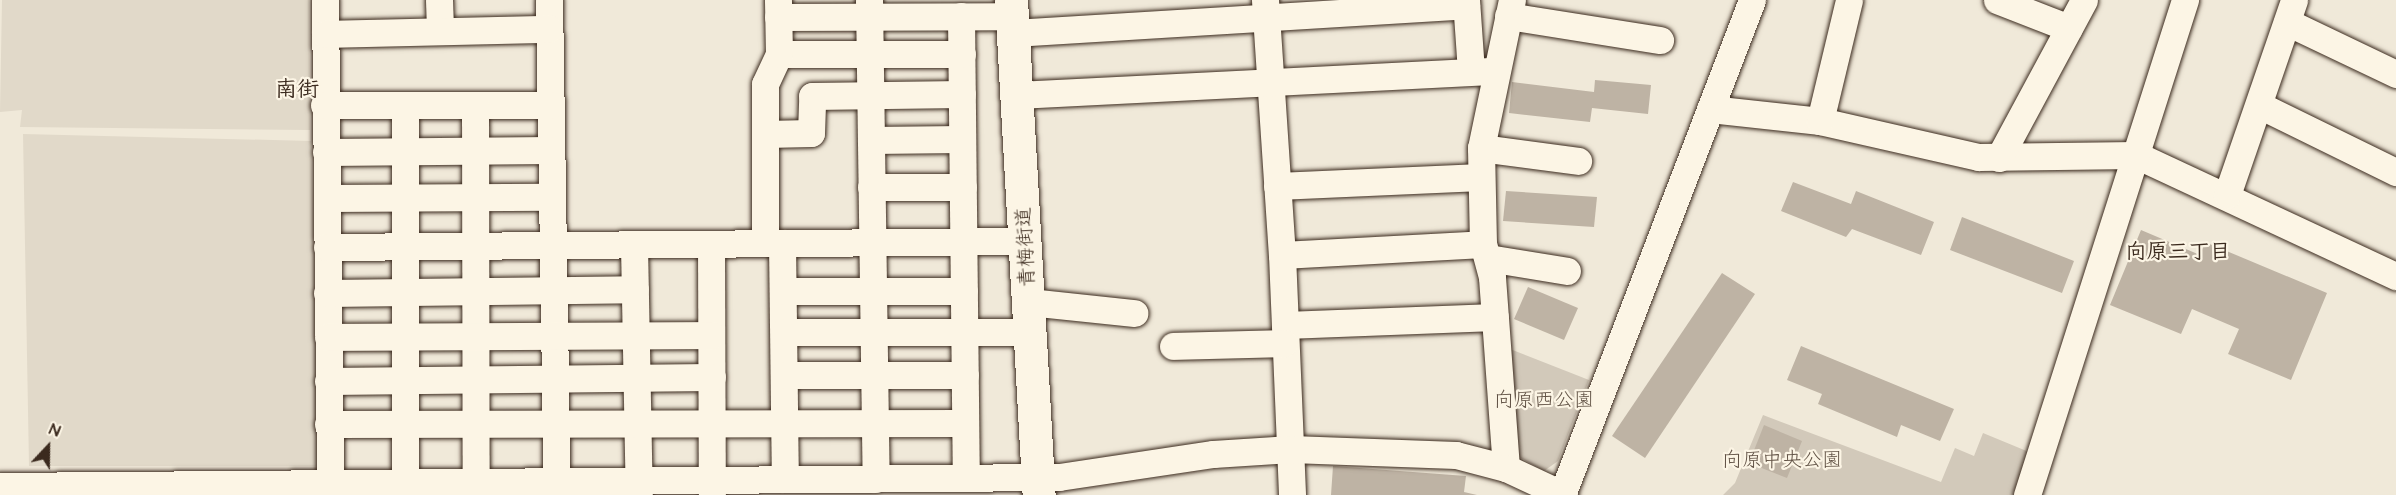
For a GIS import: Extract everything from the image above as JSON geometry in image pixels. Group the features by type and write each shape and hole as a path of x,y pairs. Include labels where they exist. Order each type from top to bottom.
{"main road":[{"name":"青梅街道","path":"1012,16 1039,486"}],"street":[{"path":"324,0 330,489"},
{"path":"439,0 440,30"},
{"path":"549,0 556,488"},
{"path":"0,486 112,490 712,488 867,484 966,478 1039,486 1213,454 1291,449 1456,455 1506,468 1563,495 1752,0"},
{"path":"1820,121 1849,0"},
{"path":"1997,0 2069,27"},
{"path":"1999,158 2084,0"},
{"path":"2027,495 2186,0"},
{"path":"773,485 785,423 783,291 774,243 765,134 765,84 779,54 778,8 869,8 961,16 1012,16 1466,2 1483,71 1481,177 1485,251 1496,317 1506,468"},
{"path":"867,484 875,423 869,8"},
{"path":"1266,8 1282,255 1292,495"},
{"path":"1483,71 1510,8 1660,40"},
{"path":"2227,195 2290,11 2396,74"},
{"path":"961,16 966,478"},
{"path":"325,34 549,29"},
{"path":"779,54 962,54"},
{"path":"1017,95 1483,71"},
{"path":"765,134 811,132 812,96 962,94"},
{"path":"324,105 550,105"},
{"path":"405,105 405,489"},
{"path":"475,105 476,488"},
{"path":"2259,105 2396,172"},
{"path":"1710,110 1820,121 1979,157 2136,155 2227,195 2396,276"},
{"path":"871,140 962,139"},
{"path":"1481,148 1578,160"},
{"path":"326,152 551,150"},
{"path":"1277,186 1481,177"},
{"path":"871,188 963,187"},
{"path":"327,198 552,197"},
{"path":"327,247 1025,241"},
{"path":"711,244 712,488"},
{"path":"634,245 639,488"},
{"path":"1282,255 1485,251 1567,271"},
{"path":"327,293 634,289"},
{"path":"783,291 964,291"},
{"path":"783,332 964,332 1029,317 1134,313"},
{"path":"1173,346 1284,334 1496,317"},
{"path":"327,337 711,335"},
{"path":"784,375 964,375"},
{"path":"328,381 712,377"},
{"path":"328,424 965,423"}],"shaded area":[{"path":"2,0 309,0 310,130 20,127 22,110 0,112"},
{"path":"23,134 311,141 320,466 29,466"}],"green space":[{"name":"向原西公園","path":"1505,347 1589,380 1558,461 1544,471 1514,454"},
{"name":"向原中央公園","path":"1763,415 1941,482 1955,448 1974,456 1983,433 2029,452 2016,495 1723,495 1735,483"}],"building":[{"path":"1595,80 1651,85 1648,114 1592,108 1590,122 1509,113 1512,82 1594,92"},
{"path":"1793,182 1851,204 1856,191 1934,222 1921,255 1852,229 1846,237 1781,211"},
{"path":"1506,191 1597,197 1594,227 1503,221"},
{"path":"1962,217 2074,261 2062,293 1950,250"},
{"path":"2141,230 2200,255 2205,242 2327,293 2291,380 2228,354 2239,329 2192,309 2181,334 2110,305"},
{"path":"1722,273 1755,294 1645,458 1612,436"},
{"path":"1528,287 1578,308 1564,340 1514,319"},
{"path":"1801,346 1954,409 1940,441 1901,425 1897,437 1818,404 1822,394 1787,380"},
{"path":"1764,425 1802,441 1787,478 1749,463"},
{"path":"1333,466 1466,476 1464,492 1477,495 1331,495"}],"district":[{"name":"南街","path":"297,90"},
{"name":"向原三丁目","path":"2178,252"}]}
